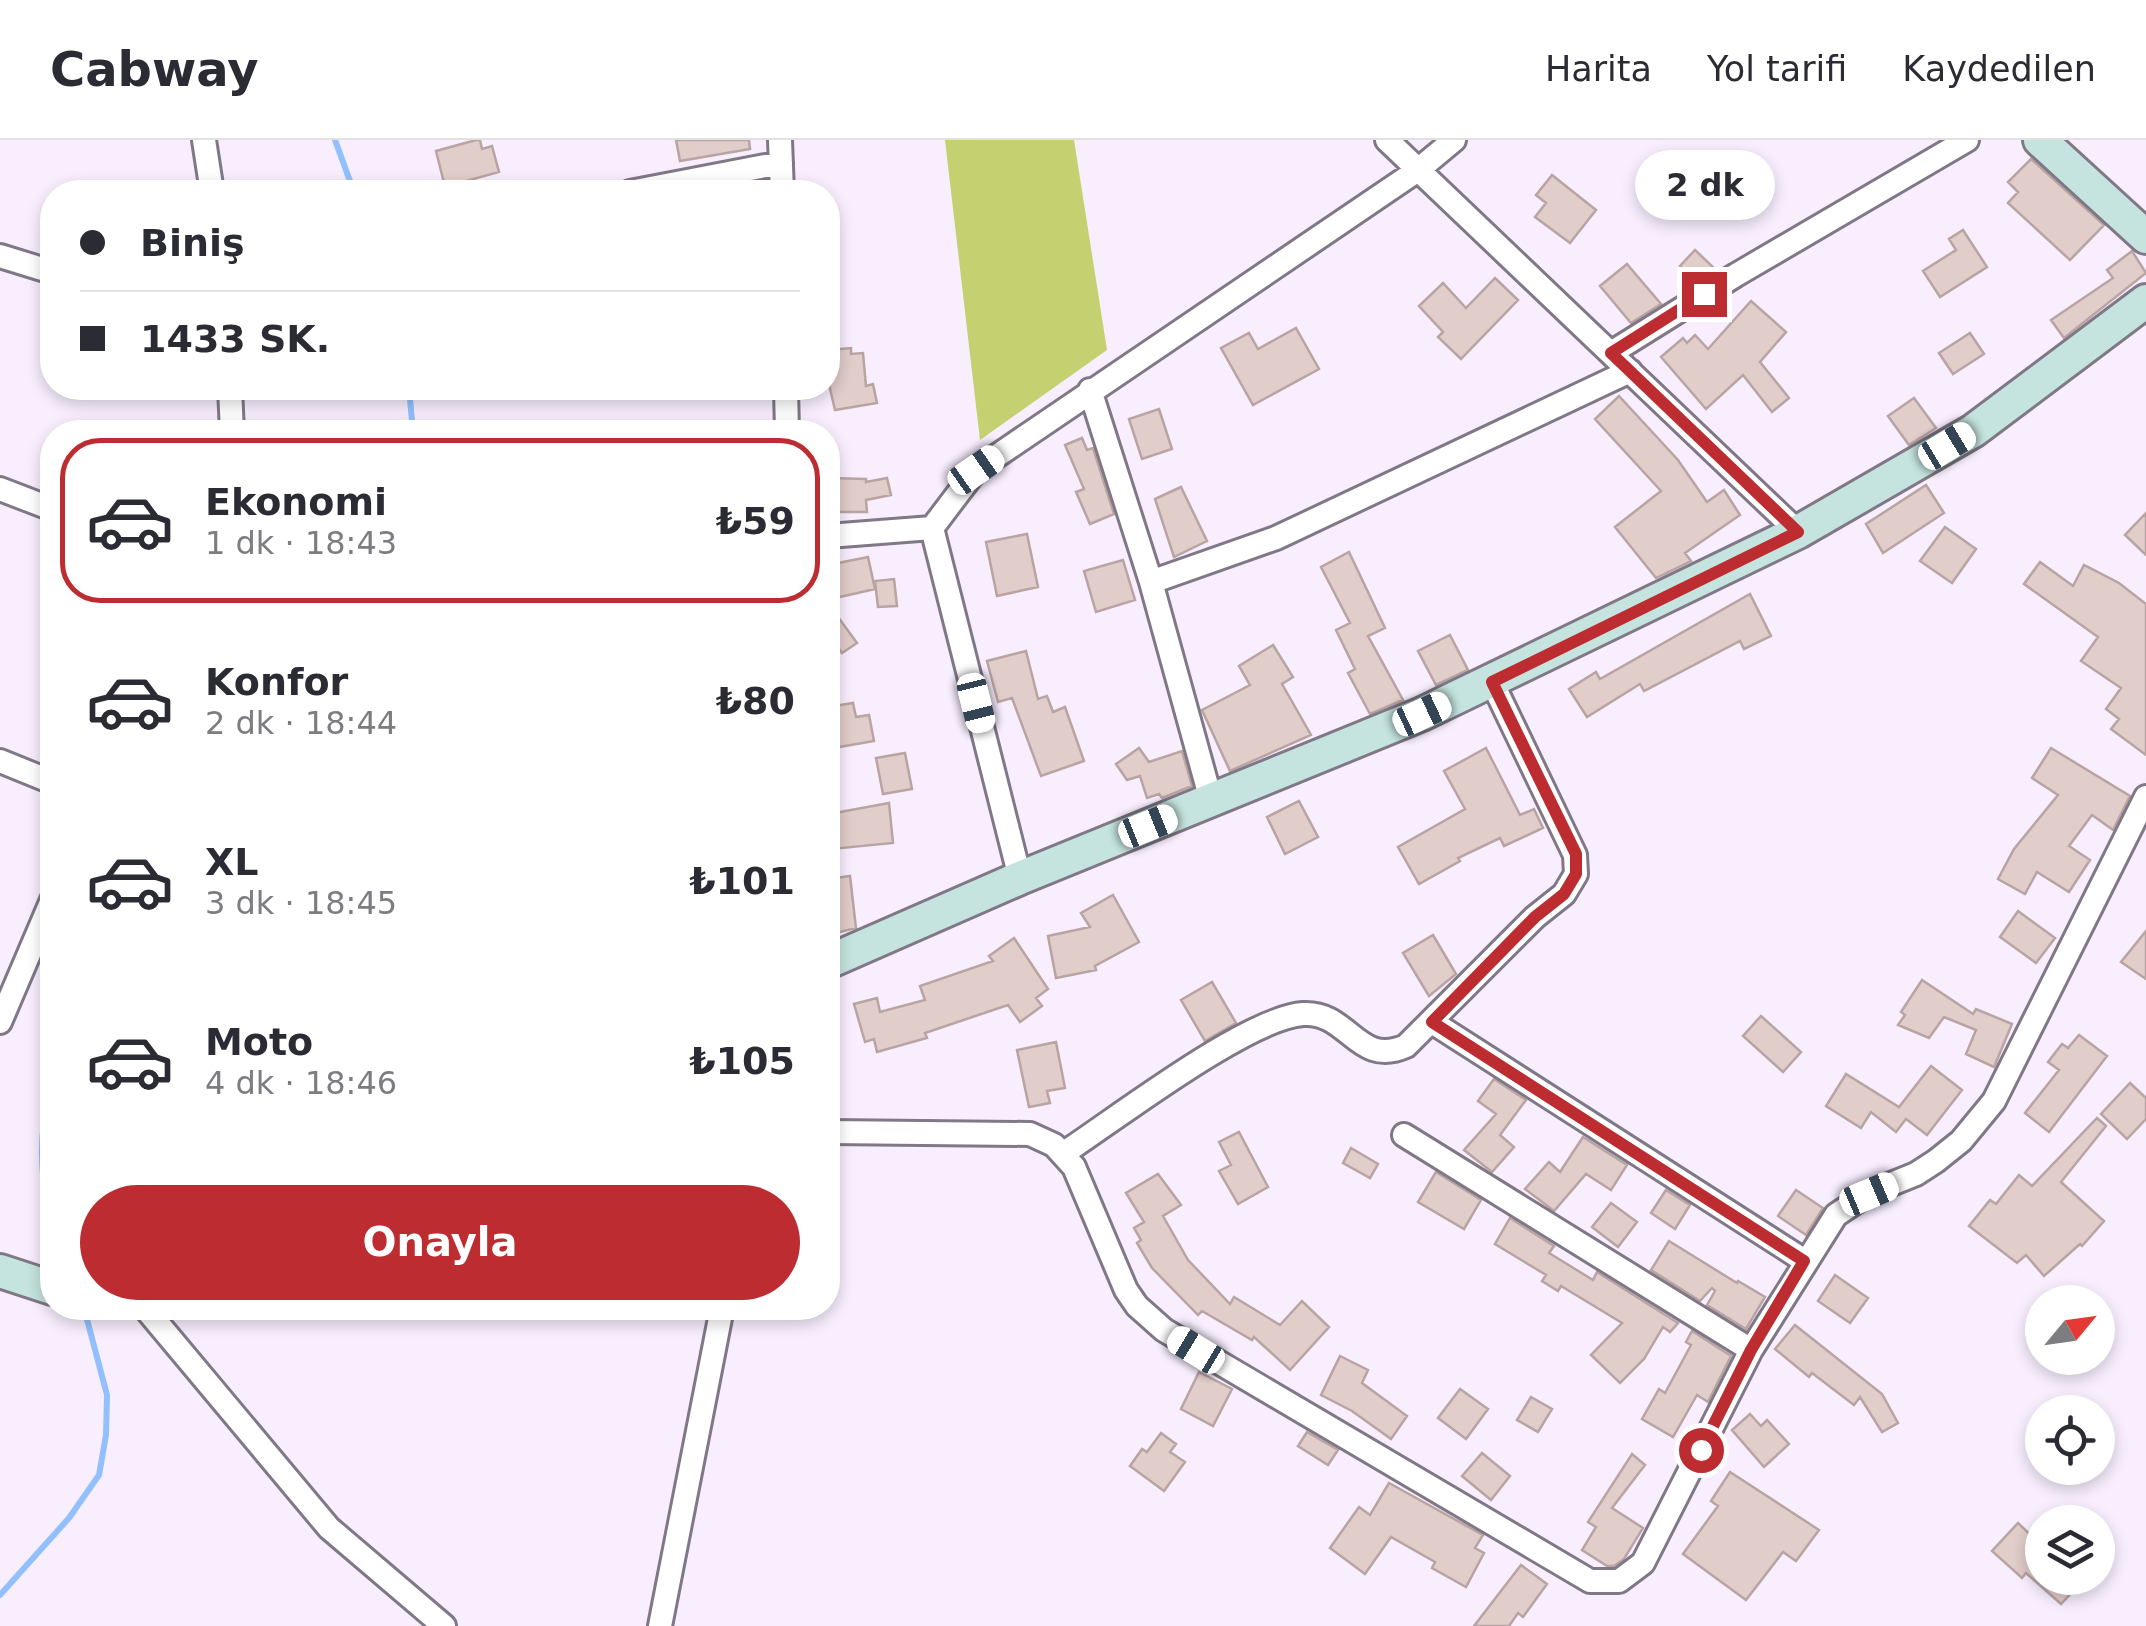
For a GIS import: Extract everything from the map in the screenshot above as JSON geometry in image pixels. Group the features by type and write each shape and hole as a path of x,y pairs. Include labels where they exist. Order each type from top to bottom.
{"street":[{"path":"204,140 210,180"},
{"path":"1387,140 1798,532"},
{"path":"840,535 932,528 976,470 1418,170 1454,140"},
{"path":"1611,353 1736,274 1967,140"},
{"path":"2040,140 2146,237"},
{"path":"675,180 780,152 781,180"},
{"path":"0,256 40,268"},
{"path":"840,957 1492,682 1798,532 1972,430 2146,301"},
{"path":"1151,582 1276,538 1630,371"},
{"path":"1090,390 1151,582 1211,800"},
{"path":"0,489 40,504"},
{"path":"932,528 1020,878"},
{"path":"1064,1154 1217,1051 1283,1018 1298,1014 1324,1016 1363,1046 1384,1052 1406,1046 1535,917 1564,894 1576,874 1576,854 1492,682"},
{"path":"0,761 40,777"},
{"path":"840,1132 1030,1134 1054,1145 1074,1167 1126,1290 1137,1306 1164,1330 1590,1581 1618,1581 1632,1575 1643,1563 1751,1350 1836,1215 1936,1161 1960,1141 1994,1101 2146,797"},
{"path":"0,1022 40,928"},
{"path":"1432,1022 1804,1261"},
{"path":"1404,1134 1751,1350"},
{"path":"0,1271 40,1284"},
{"path":"155,1320 329,1528 444,1626"},
{"path":"660,1626 720,1320"}],"green space":[{"path":"945,140 1074,140 1107,350 980,440"}],"building":[{"path":"480,140 482,149 492,146 499,172 470,180 443,180 436,151"},
{"path":"676,140 749,140 750,149 680,161"},
{"path":"2031,159 2104,225 2070,260 2008,203 2018,192 2008,182"},
{"path":"1552,175 1596,210 1570,243 1535,217 1546,203 1536,195"},
{"path":"1963,230 1987,267 1940,297 1923,271 1956,250 1949,239"},
{"path":"1695,250 1716,270 1696,282 1680,266"},
{"path":"2132,251 2146,273 2064,338 2051,320 2113,278 2107,270"},
{"path":"1627,264 1661,304 1631,323 1600,286"},
{"path":"1495,278 1518,300 1461,359 1438,337 1443,332 1419,306 1443,283 1466,308"},
{"path":"1751,301 1786,332 1760,362 1789,398 1772,412 1743,375 1706,409 1661,357 1683,338 1687,343 1695,335 1708,349"},
{"path":"1296,328 1319,369 1253,405 1221,348 1249,333 1258,349"},
{"path":"1970,333 1984,354 1953,374 1939,353"},
{"path":"851,348 851,354 863,353 866,386 873,384 877,403 835,410 833,400 840,400 840,349"},
{"path":"1619,396 1678,460 1707,502 1724,490 1740,515 1685,553 1691,561 1656,578 1615,527 1661,491 1595,419"},
{"path":"1914,398 1936,428 1909,445 1888,416"},
{"path":"1159,409 1172,449 1142,459 1129,419"},
{"path":"1082,438 1087,450 1093,448 1114,514 1090,524 1076,492 1084,489 1065,445"},
{"path":"840,478 866,482 887,478 891,495 866,500 867,512 840,512"},
{"path":"1926,485 1944,513 1883,553 1866,524"},
{"path":"1181,487 1207,541 1174,557 1155,499"},
{"path":"2146,513 2146,555 2125,535"},
{"path":"1945,527 1976,549 1952,583 1920,561"},
{"path":"1027,534 1038,587 997,596 986,542"},
{"path":"1349,552 1385,628 1368,636 1403,700 1370,714 1348,673 1355,669 1336,630 1350,623 1321,567"},
{"path":"868,557 875,589 840,597 840,563"},
{"path":"1123,560 1135,600 1096,612 1084,571"},
{"path":"2040,562 2073,586 2084,565 2119,583 2146,604 2146,755 2111,729 2119,719 2106,709 2121,688 2081,661 2098,637 2024,584"},
{"path":"894,579 897,606 878,607 875,581"},
{"path":"1750,594 1771,636 1744,649 1740,641 1644,691 1640,684 1587,717 1569,689 1596,672 1600,679"},
{"path":"840,620 857,643 842,653 840,650"},
{"path":"1450,635 1468,670 1436,685 1418,651"},
{"path":"1273,645 1293,677 1282,684 1311,735 1230,771 1202,710 1250,685 1239,666"},
{"path":"1026,651 1038,699 1047,696 1053,712 1065,707 1084,761 1041,776 1012,698 998,702 987,661"},
{"path":"853,703 856,717 869,715 874,741 840,747 840,705"},
{"path":"1139,748 1149,762 1182,751 1192,786 1162,798 1159,794 1147,798 1140,776 1127,780 1116,764"},
{"path":"1486,748 1520,815 1534,809 1543,828 1504,846 1500,838 1458,858 1460,861 1419,884 1398,847 1465,809 1444,771"},
{"path":"2051,748 2130,796 2113,830 2092,815 2069,846 2090,860 2069,892 2037,872 2025,894 1998,879 2014,849 2058,795 2032,778"},
{"path":"905,753 912,789 883,794 876,758"},
{"path":"1299,801 1318,837 1285,854 1267,817"},
{"path":"889,803 893,843 840,848 840,812"},
{"path":"850,876 856,928 840,932 840,877"},
{"path":"1113,895 1139,942 1095,966 1096,970 1056,978 1048,936 1090,927 1081,913"},
{"path":"2018,911 2055,938 2036,963 2000,937"},
{"path":"2146,931 2146,979 2121,962"},
{"path":"1433,935 1456,974 1429,996 1403,953"},
{"path":"1014,938 1048,989 1036,998 1042,1006 1020,1022 1008,1005 925,1033 927,1038 877,1052 874,1039 865,1042 854,1004 877,998 880,1012 925,1000 920,986 993,961 989,956"},
{"path":"1922,980 1973,1014 1976,1009 2012,1024 1994,1067 1966,1054 1976,1030 1944,1017 1929,1038 1898,1025 1905,1015 1901,1012"},
{"path":"1212,982 1236,1023 1205,1041 1181,1000"},
{"path":"1761,1016 1801,1052 1783,1072 1743,1036"},
{"path":"2079,1035 2107,1056 2049,1132 2025,1113 2059,1070 2048,1062 2062,1044 2068,1048"},
{"path":"1056,1042 1065,1088 1047,1091 1050,1103 1029,1107 1017,1050"},
{"path":"1931,1066 1962,1090 1927,1135 1906,1119 1896,1132 1871,1112 1861,1128 1826,1106 1846,1074 1899,1107"},
{"path":"1494,1079 1526,1100 1500,1135 1514,1147 1492,1172 1464,1150 1496,1114 1478,1101"},
{"path":"2130,1083 2146,1098 2146,1119 2127,1139 2101,1114"},
{"path":"2097,1118 2106,1126 2061,1182 2104,1221 2082,1246 2044,1276 2026,1255 2017,1263 1969,1226 1990,1200 1996,1204 2019,1175 2032,1186"},
{"path":"1239,1132 1268,1187 1238,1204 1219,1171 1231,1165 1219,1142"},
{"path":"1583,1137 1627,1165 1611,1190 1586,1174 1554,1211 1525,1189 1549,1162 1560,1172"},
{"path":"1351,1148 1378,1164 1370,1178 1343,1163"},
{"path":"1436,1172 1481,1200 1464,1229 1418,1202"},
{"path":"1158,1174 1181,1205 1163,1216 1188,1260 1230,1304 1234,1297 1280,1325 1302,1301 1329,1327 1290,1370 1254,1337 1252,1340 1202,1311 1198,1315 1152,1268 1137,1243 1141,1240 1134,1228 1144,1222 1126,1193"},
{"path":"1666,1190 1690,1205 1675,1229 1651,1213"},
{"path":"1796,1190 1823,1208 1806,1235 1778,1216"},
{"path":"1611,1203 1637,1222 1618,1247 1592,1227"},
{"path":"1510,1218 1554,1246 1549,1253 1593,1280 1597,1272 1678,1323 1670,1332 1663,1327 1644,1359 1620,1383 1591,1355 1622,1323 1561,1286 1558,1291 1542,1281 1546,1275 1495,1244"},
{"path":"1669,1241 1765,1297 1746,1329 1707,1305 1715,1291 1712,1288 1700,1301 1651,1270"},
{"path":"1835,1275 1868,1298 1850,1323 1818,1301"},
{"path":"1795,1325 1882,1394 1898,1423 1882,1432 1860,1397 1854,1405 1812,1373 1809,1377 1775,1349"},
{"path":"1692,1331 1731,1356 1708,1402 1697,1395 1673,1437 1642,1419 1659,1389 1665,1393 1691,1345 1686,1342"},
{"path":"1340,1356 1368,1370 1362,1383 1407,1416 1391,1439 1321,1395"},
{"path":"1199,1372 1232,1389 1213,1426 1181,1409"},
{"path":"1460,1389 1488,1409 1466,1439 1438,1418"},
{"path":"1531,1397 1552,1409 1538,1432 1517,1420"},
{"path":"1750,1414 1761,1426 1767,1420 1789,1444 1764,1467 1732,1430"},
{"path":"1307,1432 1338,1450 1328,1465 1298,1446"},
{"path":"1161,1433 1176,1444 1170,1452 1185,1462 1164,1491 1130,1466"},
{"path":"1482,1453 1510,1476 1491,1500 1462,1476"},
{"path":"1632,1454 1645,1465 1612,1508 1643,1528 1624,1559 1607,1566 1582,1550 1596,1527 1588,1522"},
{"path":"1730,1472 1819,1530 1796,1561 1783,1552 1746,1600 1683,1554 1718,1506 1711,1501"},
{"path":"1389,1483 1483,1535 1475,1548 1484,1553 1466,1587 1432,1568 1435,1562 1391,1537 1365,1574 1330,1548 1359,1507 1370,1515"},
{"path":"2018,1523 2025,1530 2025,1574 2022,1578 1992,1551"},
{"path":"1521,1565 1547,1584 1523,1617 1518,1613 1509,1626 1474,1626"},
{"path":"2051,1595 2069,1595 2061,1604"}],"waterway":[{"path":"335,140 350,180"},
{"path":"410,400 412,420"},
{"path":"0,1595 69,1518 99,1475 107,1395 87,1320"}],"route":[{"path":"1701,1450 1751,1350 1804,1261 1432,1022 1535,917 1564,894 1576,874 1576,854 1492,682 1798,532 1611,353 1704,294"}]}
